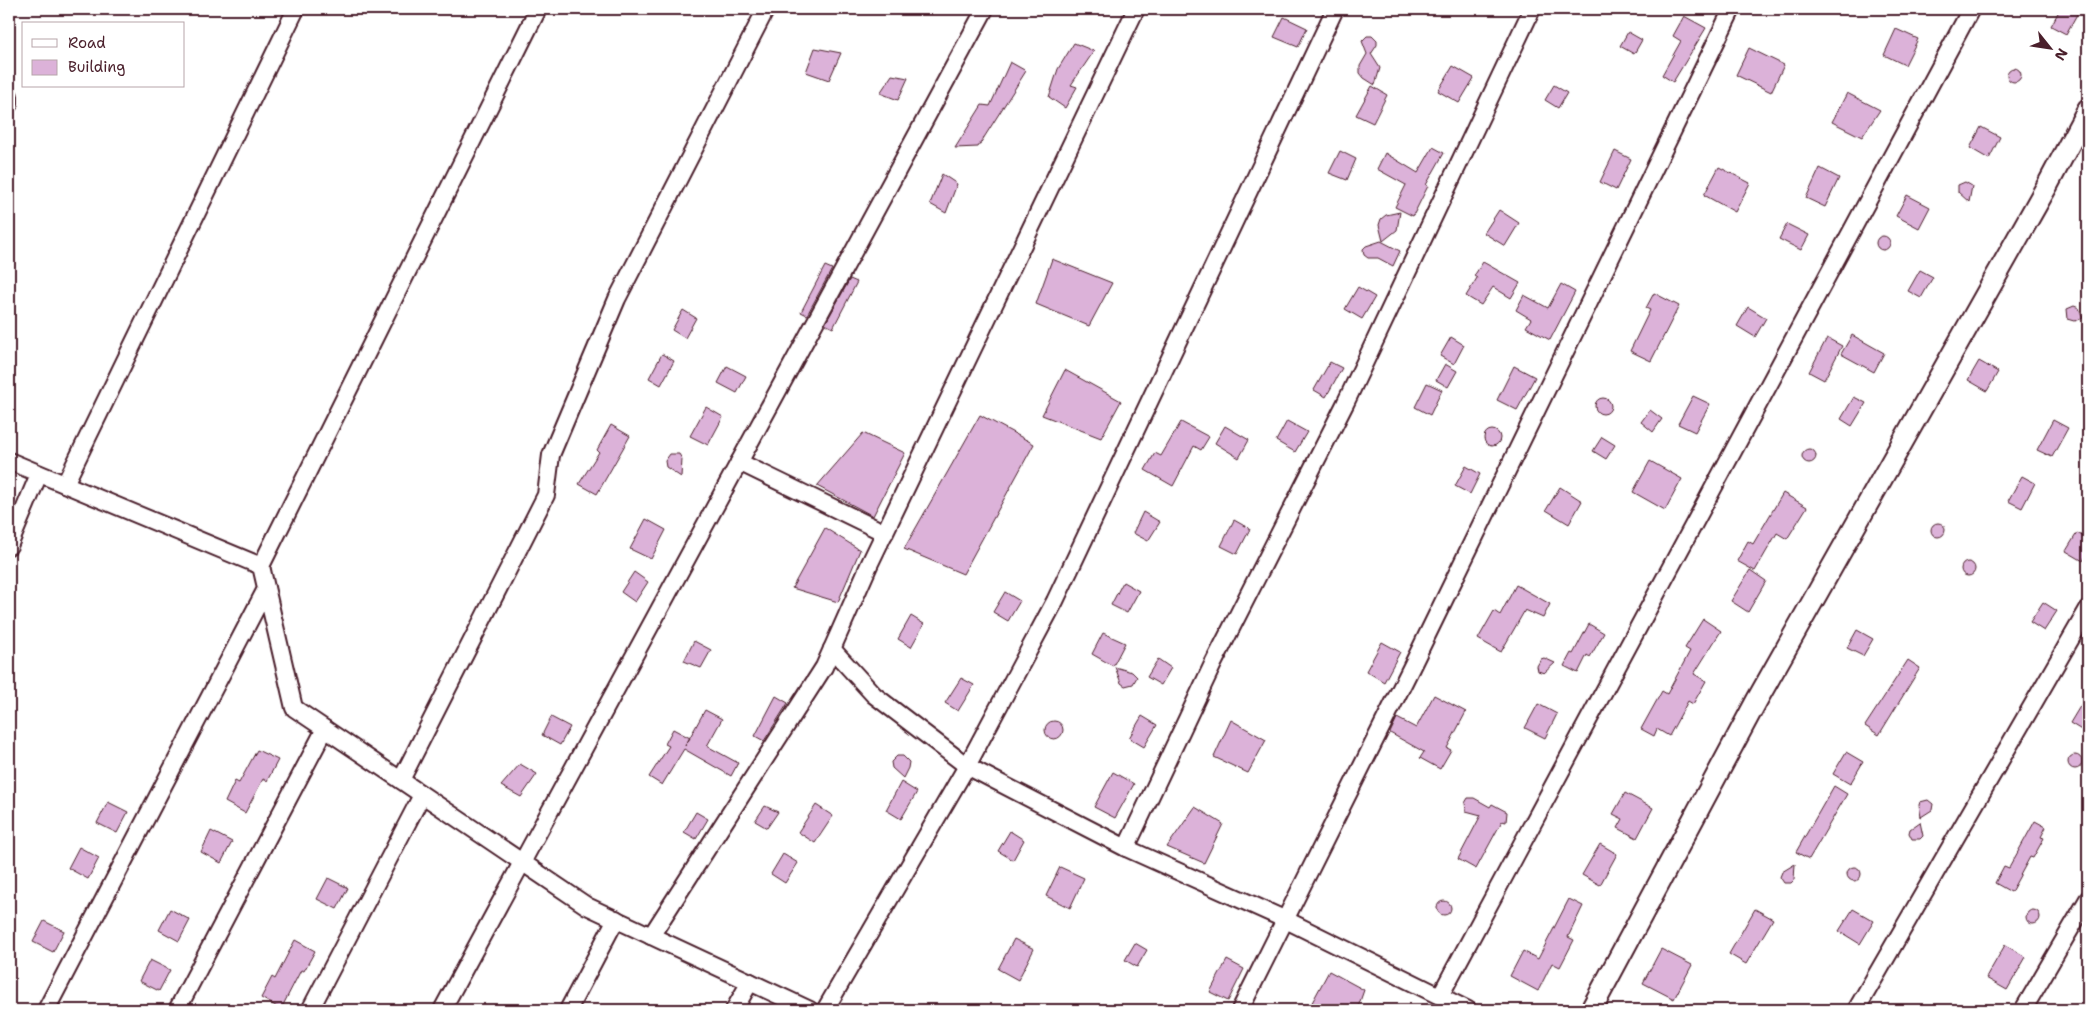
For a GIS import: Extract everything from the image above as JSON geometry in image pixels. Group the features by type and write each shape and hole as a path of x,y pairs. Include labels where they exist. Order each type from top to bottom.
{"street":[{"path":"65,484 296,9"},
{"path":"538,9 261,566 294,708 587,906 810,1010"},
{"path":"401,780 546,496 551,455 617,299 766,9"},
{"path":"442,1010 985,9"},
{"path":"652,936 824,667 885,533 1136,9"},
{"path":"825,1010 967,766 1056,601 1335,9"},
{"path":"1126,848 1213,664 1344,404 1532,9"},
{"path":"1240,1010 1420,648 1732,9"},
{"path":"1440,996 1971,9"},
{"path":"9,96 9,104"},
{"path":"1591,1010 1757,700 2048,186 2088,109"},
{"path":"9,461 261,566"},
{"path":"739,462 885,533"},
{"path":"9,546 39,474"},
{"path":"46,1010 266,589"},
{"path":"1856,1010 2088,610"},
{"path":"832,649 874,695 967,766 1126,848 1284,919 1468,1010"},
{"path":"177,1010 325,729"},
{"path":"310,1010 422,794"},
{"path":"2023,1010 2088,899"},
{"path":"568,1010 616,919"},
{"path":"734,1010 750,982"}],"building":[{"path":"2060,9 2080,9 2066,34 2051,26"},
{"path":"1684,16 1706,28 1673,82 1662,75 1681,41 1673,36"},
{"path":"1284,17 1307,28 1298,47 1274,37"},
{"path":"1896,29 1918,39 1905,65 1884,55"},
{"path":"1628,32 1642,40 1634,54 1620,46"},
{"path":"1367,36 1372,36 1377,41 1377,45 1371,54 1380,68 1375,85 1360,73 1360,66 1367,54 1362,41"},
{"path":"1074,43 1094,51 1071,85 1077,87 1065,108 1049,97 1058,69"},
{"path":"815,48 841,53 829,80 806,72"},
{"path":"1749,48 1784,65 1771,92 1736,75"},
{"path":"1010,62 1026,71 978,147 955,148 982,105 990,106"},
{"path":"1453,66 1474,78 1459,103 1438,91"},
{"path":"2011,68 2017,68 2021,75 2017,82 2011,82 2007,78 2007,72"},
{"path":"892,75 908,78 898,100 880,93"},
{"path":"1554,85 1567,93 1558,108 1545,100"},
{"path":"1372,86 1387,95 1373,123 1356,115"},
{"path":"1847,93 1880,110 1862,137 1832,122"},
{"path":"1981,127 2000,137 1989,159 1970,148"},
{"path":"1433,147 1444,153 1426,185 1428,186 1413,216 1395,207 1406,185 1377,169 1385,153 1418,173"},
{"path":"1340,151 1356,159 1347,180 1329,173"},
{"path":"1615,151 1631,159 1616,190 1600,182"},
{"path":"1719,167 1750,183 1735,212 1704,195"},
{"path":"1820,168 1839,178 1825,207 1806,198"},
{"path":"942,174 957,184 946,213 930,204"},
{"path":"1965,182 1972,186 1969,202 1958,192 1958,185"},
{"path":"1907,195 1930,207 1919,228 1896,216"},
{"path":"1499,210 1519,223 1505,246 1484,233"},
{"path":"1400,212 1397,230 1383,241 1379,225 1381,219 1386,215"},
{"path":"1787,224 1809,235 1801,250 1779,239"},
{"path":"1880,236 1886,236 1890,243 1886,250 1880,250 1876,246 1876,240"},
{"path":"1381,241 1400,251 1393,266 1378,258 1368,258 1364,255 1363,249 1366,246"},
{"path":"1052,259 1112,283 1089,326 1036,304"},
{"path":"1483,262 1520,283 1511,298 1493,287 1481,305 1466,296 1477,278 1474,276"},
{"path":"825,266 832,269 807,315 801,312"},
{"path":"1920,270 1933,277 1921,298 1908,291"},
{"path":"850,279 857,282 833,328 825,324"},
{"path":"1561,284 1575,292 1550,340 1526,327 1531,319 1516,310 1524,295 1548,308"},
{"path":"1358,287 1375,297 1362,319 1345,309"},
{"path":"1654,293 1679,306 1651,361 1630,351 1650,310 1646,308"},
{"path":"2074,306 2079,308 2083,318 2075,321 2068,319 2067,309"},
{"path":"1748,307 1766,318 1755,337 1737,326"},
{"path":"683,310 696,318 685,338 672,330"},
{"path":"1852,335 1884,353 1874,372 1841,354"},
{"path":"1451,337 1464,345 1454,364 1440,356"},
{"path":"1827,338 1842,346 1824,380 1809,372"},
{"path":"662,354 674,361 661,385 649,378"},
{"path":"1979,361 1998,372 1987,391 1968,380"},
{"path":"1330,362 1342,368 1326,397 1314,390"},
{"path":"1445,364 1457,371 1448,387 1436,380"},
{"path":"727,366 746,376 737,393 718,383"},
{"path":"1514,366 1535,377 1517,410 1497,400"},
{"path":"1065,370 1121,401 1101,438 1042,415"},
{"path":"1427,383 1442,390 1430,415 1415,407"},
{"path":"1693,396 1710,404 1695,432 1678,424"},
{"path":"1854,397 1866,403 1852,426 1841,419"},
{"path":"1603,398 1611,406 1603,414 1595,406"},
{"path":"706,407 723,417 708,445 690,436"},
{"path":"1650,410 1662,419 1653,432 1641,422"},
{"path":"980,415 1034,444 963,574 904,549"},
{"path":"2053,420 2068,428 2052,457 2037,450"},
{"path":"1287,421 1307,432 1295,452 1276,441"},
{"path":"1181,422 1209,437 1201,450 1194,446 1173,486 1145,470 1155,453 1161,456"},
{"path":"611,425 630,436 597,494 579,484 599,452 597,450"},
{"path":"1225,426 1249,440 1239,458 1215,443"},
{"path":"1489,430 1495,430 1500,435 1498,444 1489,446 1484,441 1484,435"},
{"path":"863,433 905,453 873,516 817,486"},
{"path":"1602,437 1615,445 1606,459 1593,451"},
{"path":"1806,449 1812,449 1816,456 1812,463 1806,463 1802,459 1802,453"},
{"path":"670,454 679,454 682,459 681,477 666,467 665,461"},
{"path":"1650,461 1682,479 1665,510 1633,492"},
{"path":"1466,466 1480,474 1470,494 1455,486"},
{"path":"2022,476 2035,483 2022,508 2008,501"},
{"path":"1560,487 1582,501 1569,524 1546,510"},
{"path":"1783,493 1807,507 1787,539 1777,533 1755,571 1737,561 1748,541 1753,544"},
{"path":"1143,512 1160,522 1148,541 1133,533"},
{"path":"646,519 666,530 651,559 630,549"},
{"path":"1234,520 1250,529 1237,554 1221,546"},
{"path":"1935,523 1941,523 1945,530 1941,537 1935,537 1931,533 1931,527"},
{"path":"825,528 860,550 838,602 792,588"},
{"path":"2077,533 2088,539 2088,552 2083,561 2066,551"},
{"path":"1965,562 1971,562 1975,569 1971,576 1965,576 1961,572 1961,566"},
{"path":"1750,570 1766,581 1748,612 1731,601"},
{"path":"634,572 648,582 635,602 621,592"},
{"path":"1123,582 1139,591 1127,613 1111,605"},
{"path":"1516,585 1550,604 1543,618 1525,610 1501,652 1478,639 1494,611 1500,615"},
{"path":"1005,592 1020,601 1008,621 993,612"},
{"path":"2043,602 2057,611 2044,631 2030,622"},
{"path":"911,616 924,624 911,647 898,639"},
{"path":"1703,619 1721,631 1694,674 1706,681 1693,704 1688,701 1669,736 1657,729 1654,736 1641,729 1662,691 1667,694 1690,651 1685,648"},
{"path":"1589,624 1604,633 1590,657 1587,655 1578,673 1564,666 1571,653 1573,654"},
{"path":"1857,630 1873,639 1863,656 1847,648"},
{"path":"1103,633 1125,643 1113,666 1092,654"},
{"path":"694,641 711,650 701,668 684,661"},
{"path":"1382,642 1400,652 1384,682 1366,671"},
{"path":"1544,658 1555,663 1544,673 1538,671 1537,666 1541,659"},
{"path":"1158,659 1171,668 1161,685 1147,677"},
{"path":"1908,660 1920,668 1879,735 1865,726"},
{"path":"1115,667 1132,672 1137,677 1133,684 1125,686 1121,683"},
{"path":"961,678 974,685 958,711 945,703"},
{"path":"2088,693 2088,734 2070,723"},
{"path":"1434,695 1466,712 1447,748 1451,750 1440,769 1420,758 1424,752 1390,733 1397,718 1416,728"},
{"path":"776,696 788,703 764,741 755,736"},
{"path":"1538,704 1557,714 1545,738 1525,728"},
{"path":"705,710 722,719 707,746 738,763 731,776 684,749 662,785 649,777 669,746 665,744 673,729 690,738"},
{"path":"1142,716 1157,725 1144,747 1129,738"},
{"path":"551,717 570,727 560,745 542,735"},
{"path":"1231,720 1266,740 1248,773 1214,757"},
{"path":"1054,721 1060,724 1063,730 1060,736 1054,739 1048,736 1045,730 1048,724"},
{"path":"257,750 278,760 267,781 263,779 245,813 225,802 235,781 239,783"},
{"path":"1846,752 1863,762 1850,784 1833,774"},
{"path":"2072,755 2078,755 2082,762 2078,769 2072,769 2068,765 2068,759"},
{"path":"897,756 903,756 909,762 903,778 892,768 891,762"},
{"path":"520,764 537,774 521,797 501,786"},
{"path":"1113,772 1134,784 1115,818 1094,807"},
{"path":"901,782 917,792 901,819 886,810"},
{"path":"1834,786 1847,794 1809,859 1796,852"},
{"path":"1625,793 1653,808 1637,838 1618,828 1623,819 1613,814"},
{"path":"1468,798 1474,798 1490,807 1492,804 1507,812 1506,822 1502,821 1476,869 1458,859 1481,815 1466,811 1465,803"},
{"path":"1928,800 1933,804 1932,810 1921,817 1920,802"},
{"path":"108,802 128,812 117,833 97,823"},
{"path":"816,805 833,816 815,843 798,832"},
{"path":"765,806 778,812 767,828 755,821"},
{"path":"1195,807 1223,824 1204,863 1167,847"},
{"path":"696,812 708,819 696,839 684,832"},
{"path":"2035,821 2046,827 2041,837 2044,838 2033,858 2030,857 2011,892 1995,883 2004,866 2009,868"},
{"path":"1920,822 1923,836 1920,839 1912,839 1909,833 1910,829"},
{"path":"211,831 232,842 221,863 201,852"},
{"path":"1010,831 1024,840 1013,860 998,851"},
{"path":"1600,844 1617,854 1600,885 1582,875"},
{"path":"79,847 99,858 88,879 68,868"},
{"path":"783,854 798,863 785,883 771,874"},
{"path":"1795,864 1794,880 1791,883 1784,883 1780,877 1782,872"},
{"path":"1060,867 1084,878 1070,908 1046,896"},
{"path":"1851,867 1857,867 1861,874 1857,881 1851,881 1847,877 1847,871"},
{"path":"328,878 348,888 337,909 317,899"},
{"path":"1569,899 1583,906 1568,937 1574,940 1560,967 1552,963 1538,991 1510,976 1523,951 1538,959"},
{"path":"1441,901 1447,901 1451,908 1447,915 1441,915 1437,911 1437,905"},
{"path":"170,909 190,920 179,941 159,930"},
{"path":"1755,909 1773,919 1746,964 1729,954"},
{"path":"1853,909 1874,921 1860,944 1839,931"},
{"path":"2030,910 2036,910 2040,917 2036,924 2030,924 2026,920 2026,914"},
{"path":"44,921 64,931 53,952 33,942"},
{"path":"1014,939 1034,949 1018,980 998,969"},
{"path":"295,940 315,951 304,971 301,970 281,1009 261,998 272,977 275,979"},
{"path":"1135,943 1147,950 1137,967 1125,960"},
{"path":"2005,945 2026,957 2007,990 1986,978"},
{"path":"1661,949 1692,965 1674,999 1643,983"},
{"path":"150,960 170,970 159,991 139,981"},
{"path":"1227,960 1244,969 1228,1001 1210,992"},
{"path":"1329,971 1364,990 1357,1010 1308,1010"}]}
